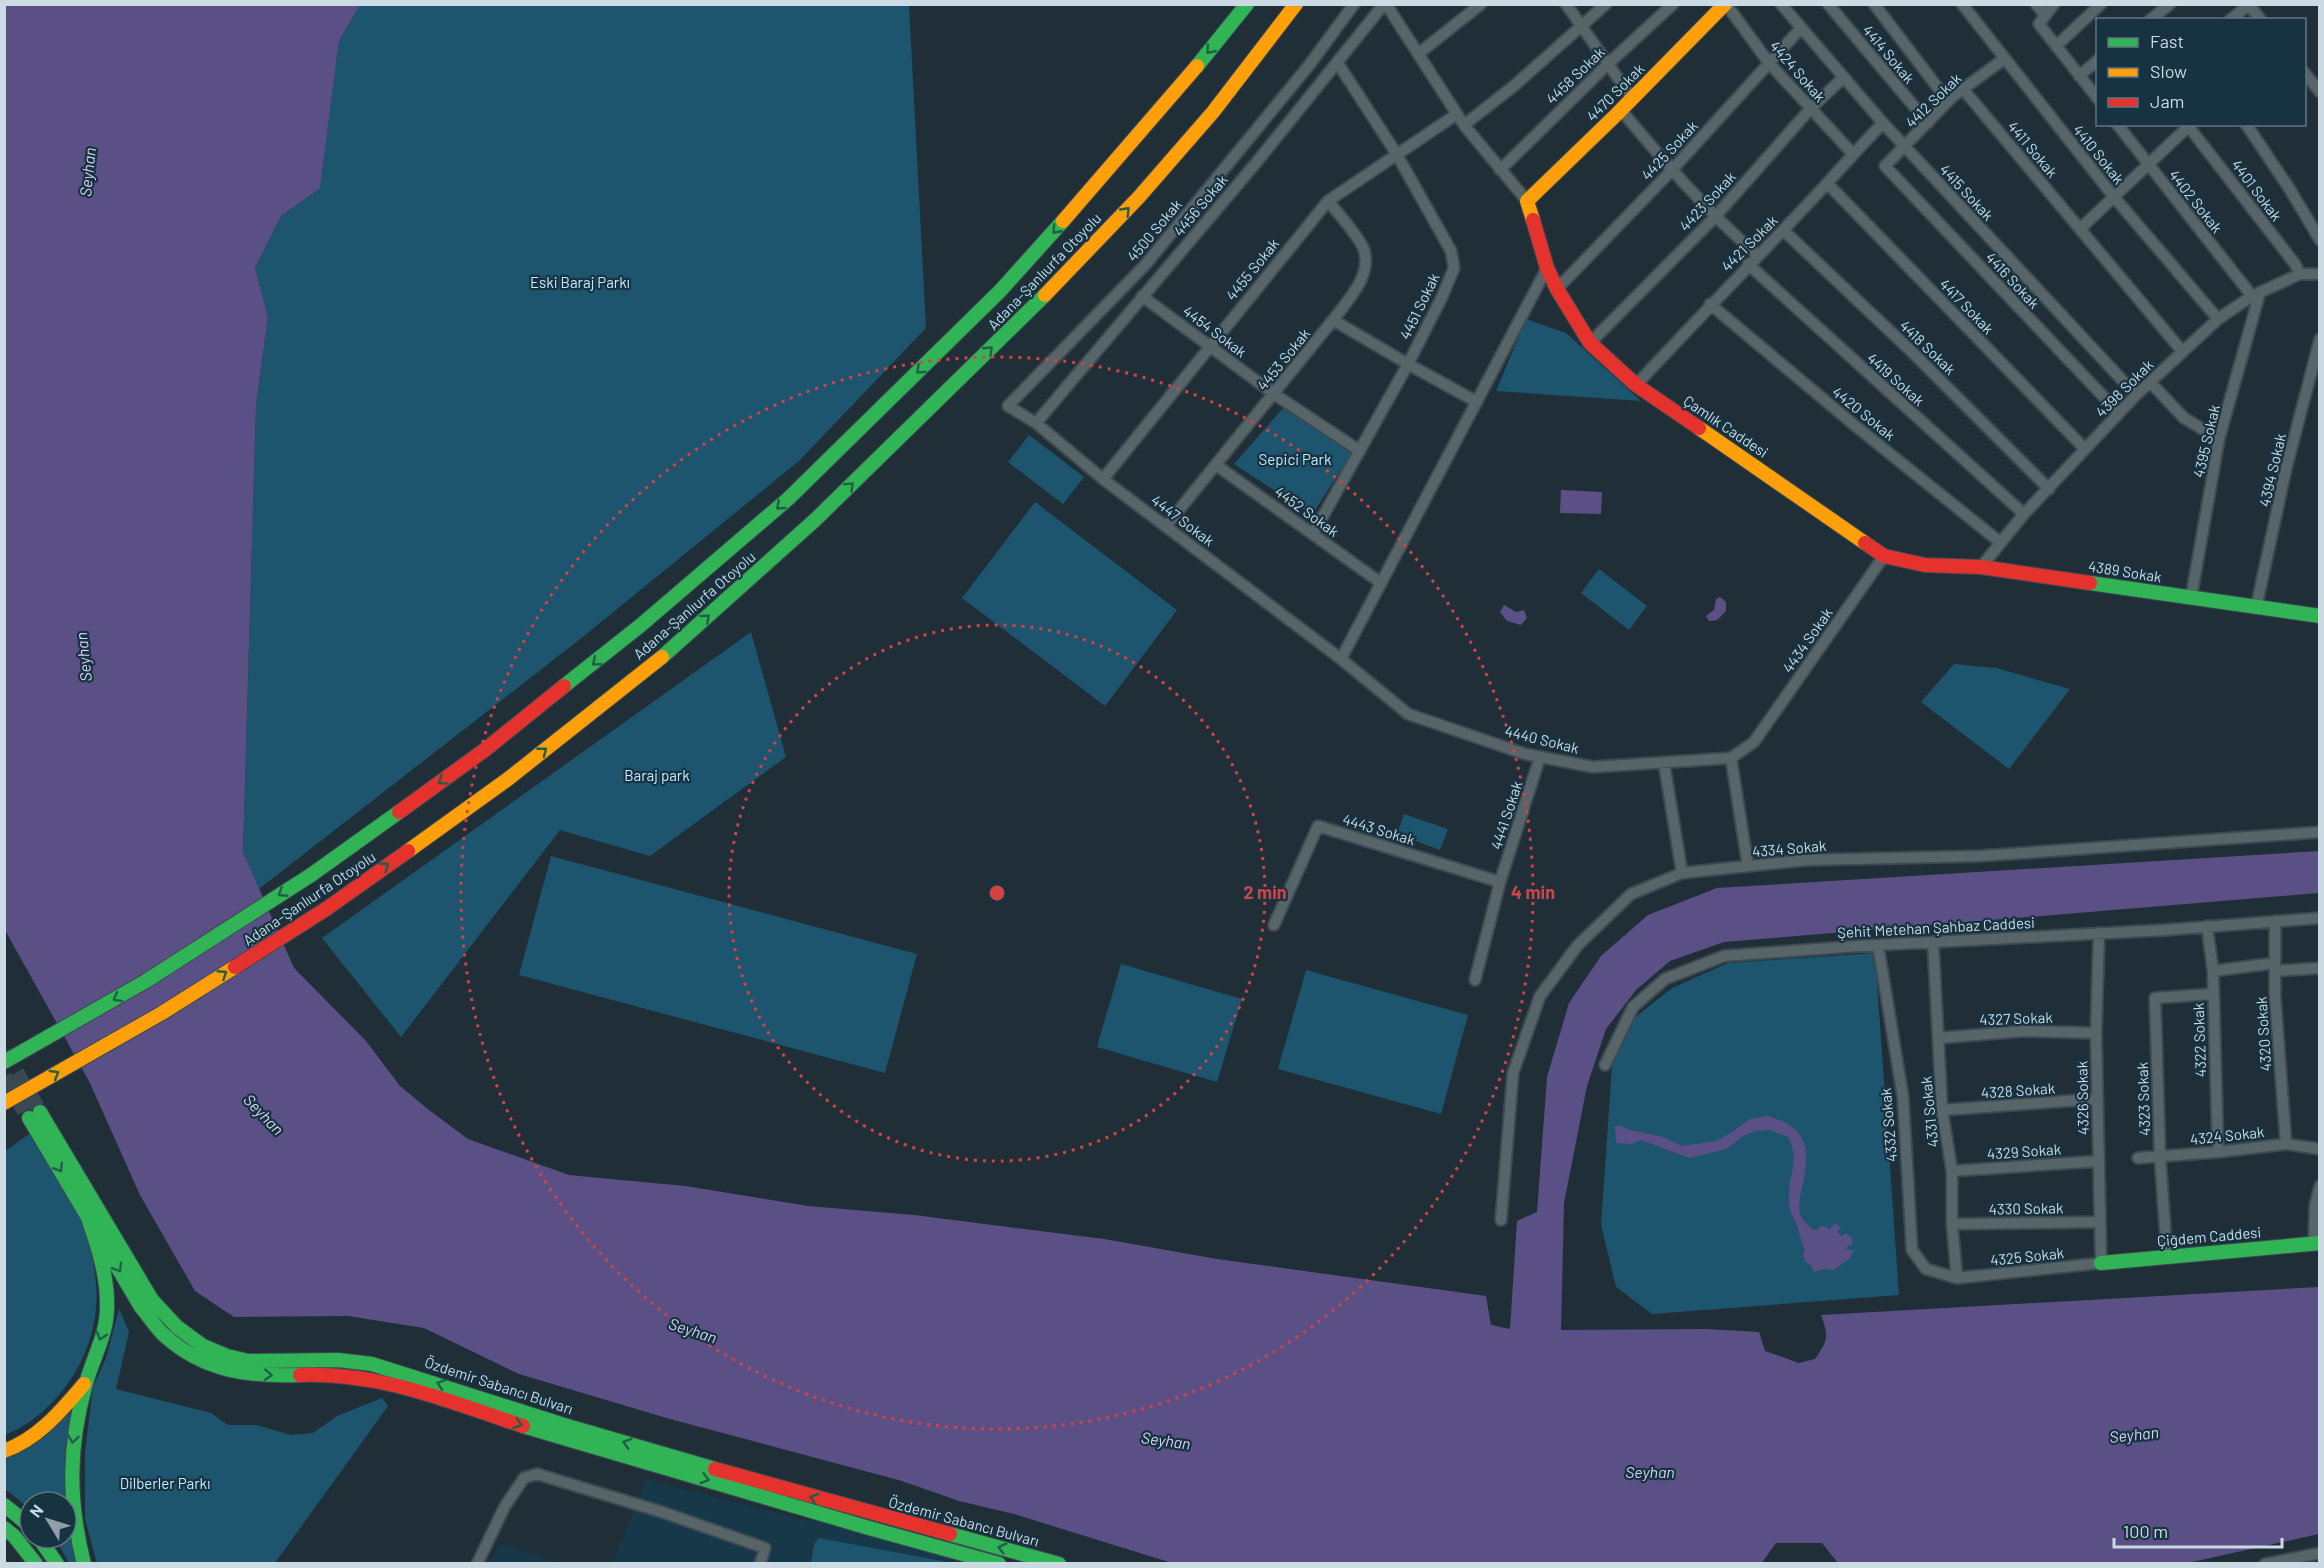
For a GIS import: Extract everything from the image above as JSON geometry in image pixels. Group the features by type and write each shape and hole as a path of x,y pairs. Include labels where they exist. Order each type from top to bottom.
{"main road":[{"name":"Adana-Şanlıurfa Otoyolu","path":"4,1062 146,981 311,875 486,749 641,625 788,499 1001,290 1179,89 1246,4"},
{"name":"Adana-Şanlıurfa Otoyolu","path":"4,1103 162,1013 326,909 507,779 662,657 815,520 1031,309 1147,188 1213,112 1296,4"},
{"name":"4470 Sokak","path":"1527,201 1725,4"},
{"name":"Çamlık Caddesi","path":"1527,201 1547,268 1590,343 1636,385 1884,556 1925,565"},
{"name":"4389 Sokak","path":"1925,565 1981,567 2319,616"},
{"name":"Özdemir Sabancı Bulvarı","path":"999,1563 869,1528 530,1428 386,1382 321,1374 267,1376 225,1370 190,1355 164,1335 141,1307 88,1218 34,1115 152,1300 174,1326 197,1345 231,1357 270,1363 316,1359 376,1364 588,1432 832,1503 1059,1563"},
{"path":"84,1563 76,1536 70,1495 73,1437 86,1382 106,1320 105,1277 88,1218"},
{"name":"Çiğdem Caddesi","path":"2101,1263 2317,1243"},
{"path":"4,1451 29,1438 58,1414 86,1382"},
{"path":"4,1505 18,1516"},
{"path":"4,1528 14,1536 36,1563"},
{"path":"48,1550 57,1563"}],"street":[{"name":"4500 Sokak","path":"1008,406 1146,264 1310,64 1354,4"},
{"path":"1418,54 1481,4"},
{"path":"1566,4 1632,98"},
{"path":"1464,125 1515,85 1606,4"},
{"name":"4458 Sokak","path":"1500,170 1608,63 1673,4"},
{"name":"4424 Sokak","path":"1725,4 1769,63 1852,153"},
{"name":"4415 Sokak","path":"1781,4 1883,123 2136,395"},
{"name":"4414 Sokak","path":"1828,4 1928,123"},
{"path":"1874,4 1948,101"},
{"name":"4410 Sokak","path":"1962,4 2114,197 2218,319"},
{"path":"2036,4 2056,46 2096,98"},
{"path":"2042,20 2054,4"},
{"path":"2056,46 2101,4"},
{"path":"2152,18 2170,4"},
{"path":"2233,18 2251,5 2260,18"},
{"name":"Çamlık Caddesi","path":"1389,6 1464,125 1527,201"},
{"name":"4456 Sokak","path":"1036,423 1256,163 1337,62 1389,6"},
{"name":"4425 Sokak","path":"1557,289 1671,171 1801,28"},
{"name":"4412 Sokak","path":"1885,166 1948,101 2004,59"},
{"path":"2079,76 2096,61"},
{"name":"4451 Sokak","path":"1313,534 1408,364 1454,268 1451,251 1396,153 1337,62"},
{"path":"2312,75 2319,92"},
{"name":"4423 Sokak","path":"1590,343 1714,218 1811,108 1843,78"},
{"name":"4411 Sokak","path":"1963,89 2182,351"},
{"path":"1621,110 1671,171 1714,218 1757,255"},
{"name":"4455 Sokak","path":"1103,478 1328,201 1457,114"},
{"name":"4421 Sokak","path":"1636,385 1710,304 1827,183 1852,153 1883,123"},
{"name":"4402 Sokak","path":"2119,126 2148,165 2256,294"},
{"path":"2081,228 2190,126"},
{"name":"4401 Sokak","path":"2190,126 2295,264 2300,274"},
{"path":"2247,126 2289,188 2319,240"},
{"name":"4416 Sokak","path":"1885,166 2119,413"},
{"name":"4417 Sokak","path":"1827,183 2085,449"},
{"name":"4453 Sokak","path":"1166,526 1334,320 1356,288 1366,267 1364,248 1328,201"},
{"name":"4418 Sokak","path":"1783,230 1912,352 2049,489"},
{"name":"4419 Sokak","path":"1748,264 2024,514"},
{"path":"1341,659 1547,268"},
{"name":"4398 Sokak","path":"1981,567 2024,514 2136,395 2218,319 2256,294 2300,274 2319,274"},
{"name":"4395 Sokak","path":"2191,598 2219,439 2256,294"},
{"name":"4454 Sokak","path":"1142,296 1274,394 1360,451"},
{"name":"4420 Sokak","path":"1710,304 1853,424 2001,543"},
{"path":"1334,320 1477,402"},
{"name":"4394 Sokak","path":"2256,608 2286,469 2319,339"},
{"path":"2150,382 2184,418 2219,439"},
{"name":"4447 Sokak","path":"1008,406 1036,423 1103,478 1341,659"},
{"name":"4452 Sokak","path":"1216,465 1381,583"},
{"name":"4434 Sokak","path":"1731,758 1754,742 1884,556"},
{"name":"4440 Sokak","path":"1341,659 1408,714 1526,754 1593,767 1731,758"},
{"name":"4441 Sokak","path":"1475,980 1500,882 1540,757"},
{"path":"1731,758 1748,866"},
{"path":"1664,763 1682,873"},
{"name":"4443 Sokak","path":"1274,925 1318,826 1500,882"},
{"name":"4334 Sokak","path":"1501,1220 1514,1073 1540,996 1578,945 1631,894 1682,873 1806,860 1980,856 2319,832"},
{"name":"Şehit Metehan Şahbaz Caddesi","path":"1605,1065 1633,1007 1665,979 1724,956 2319,918"},
{"name":"4320 Sokak","path":"2275,921 2275,967 2286,1144"},
{"name":"4322 Sokak","path":"2207,926 2213,970 2218,1152"},
{"name":"4326 Sokak","path":"2099,933 2096,1099 2101,1263"},
{"name":"4331 Sokak","path":"1934,942 1942,1110 1952,1171 1952,1224 1956,1278"},
{"name":"4332 Sokak","path":"1878,945 1903,1098 1912,1250 1926,1269 1956,1278"},
{"path":"2213,970 2275,967 2319,968"},
{"name":"4323 Sokak","path":"2167,1257 2160,1156 2155,998 2212,994"},
{"name":"4327 Sokak","path":"1938,1038 2024,1031 2096,1033"},
{"name":"4328 Sokak","path":"1942,1110 2096,1099"},
{"name":"4324 Sokak","path":"2138,1158 2286,1144 2319,1149"},
{"name":"4329 Sokak","path":"1952,1171 2099,1161"},
{"path":"2317,1243 2315,1206 2319,1186"},
{"name":"4330 Sokak","path":"1952,1224 2100,1222"},
{"name":"4325 Sokak","path":"1956,1278 2101,1263"},
{"path":"477,1563 505,1506 524,1478 537,1473 662,1512 765,1548 760,1563"},
{"path":"2265,1563 2319,1553"}],"shaded area":[{"path":"646,1479 807,1521 841,1522 979,1564 612,1564"},
{"path":"500,1543 559,1563 490,1563"}],"green space":[{"name":"Eski Baraj Parkı","path":"360,5 909,5 926,328 799,461 579,640 259,889 243,852 256,404 268,317 255,268 281,216 320,187 339,41"},
{"path":"1526,319 1566,333 1641,401 1496,391"},
{"name":"Sepici Park","path":"1285,406 1353,451 1312,515 1234,464"},
{"path":"1029,435 1084,477 1063,504 1008,462"},
{"path":"1035,502 1177,610 1105,706 962,598"},
{"path":"1599,569 1647,606 1629,630 1581,593"},
{"name":"Baraj park","path":"751,632 786,757 650,856 560,830 401,1037 322,938"},
{"path":"1954,664 1996,668 2070,689 2009,769 1921,702"},
{"path":"1404,814 1448,829 1440,850 1397,834"},
{"path":"551,856 917,954 885,1073 519,975"},
{"path":"1875,953 1899,1295 1652,1314 1616,1287 1601,1225 1612,1066 1634,1018 1672,988 1728,963"},
{"path":"1121,964 1242,999 1217,1082 1097,1047"},
{"path":"1306,970 1468,1015 1441,1114 1278,1069"},
{"path":"31,1133 81,1221 88,1241 96,1281 95,1319 83,1357 60,1394 35,1418 5,1435 5,1151"},
{"name":"Dilberler Parkı","path":"119,1309 129,1332 116,1389 211,1413 228,1425 256,1425 291,1435 313,1433 337,1416 382,1398 388,1406 275,1563 97,1564 85,1519 85,1452 93,1387 106,1358"},
{"path":"77,1407 79,1563 69,1563 62,1550 78,1550 78,1490 18,1490 18,1499 5,1489 4,1458"},
{"path":"819,1538 953,1563 811,1563 814,1544"}],"water":[{"name":"Seyhan","path":"4,5 360,5 339,41 320,188 281,216 255,268 268,317 256,404 243,852 294,968 366,1041 400,1086 468,1139 569,1175 685,1186 808,1206 914,1215 1104,1239 1217,1259 1486,1296 1491,1325 1510,1329 1517,1221 1537,1212 1547,1077 1569,1003 1601,956 1648,915 1717,888 2319,851 2319,893 1724,942 1670,961 1636,990 1606,1029 1587,1086 1564,1203 1561,1330 1706,1329 1759,1332 1765,1351 1799,1363 1815,1359 1823,1347 1826,1333 1821,1315 2319,1287 2319,1534 2183,1564 1838,1563 1822,1543 1776,1543 1761,1564 1172,1563 1014,1514 959,1501 902,1481 670,1419 519,1374 424,1328 348,1316 234,1317 195,1291 140,1195 89,1081 5,930"},
{"path":"1561,490 1602,492 1601,514 1560,513"},
{"path":"1720,597 1726,602 1726,611 1717,620 1709,621 1706,616 1714,610 1716,599"},
{"path":"1504,605 1516,612 1524,610 1527,618 1521,625 1507,621 1500,612"},
{"path":"1768,1116 1792,1127 1804,1143 1806,1163 1799,1206 1803,1220 1813,1230 1817,1230 1821,1225 1830,1229 1835,1223 1841,1227 1837,1232 1841,1236 1846,1233 1851,1237 1853,1244 1846,1250 1854,1250 1850,1258 1834,1270 1824,1269 1814,1272 1810,1264 1805,1262 1803,1254 1805,1250 1789,1202 1794,1160 1788,1137 1769,1130 1755,1131 1743,1136 1726,1149 1689,1158 1641,1140 1632,1144 1616,1143 1615,1126 1663,1137 1682,1146 1716,1141 1750,1119"}],"tunnel":[{"path":"4,1052 40,1112"},
{"path":"4,1077 29,1118"}],"traffic: fast":[{"path":"1197,66 1247,4"},
{"path":"641,625 788,499 1001,290 1063,221"},
{"path":"662,657 815,520 1045,295"},
{"path":"2090,583 2320,616"},
{"path":"564,686 641,625"},
{"path":"4,1062 146,981 311,875 399,812"},
{"path":"40,1112 152,1300 177,1327 203,1346 227,1356 248,1361 338,1360 372,1364 564,1425 715,1469"},
{"path":"29,1118 141,1307 165,1336 195,1357 228,1369 263,1375 300,1375"},
{"path":"84,1564 75,1518 73,1452 80,1407 102,1337 107,1308 104,1274 88,1218"},
{"path":"2101,1263 2320,1243"},
{"path":"523,1426 999,1564"},
{"path":"4,1505 18,1516"},
{"path":"4,1528 14,1536 36,1564"},
{"path":"950,1534 1059,1564"},
{"path":"47,1550 57,1564"}],"traffic: slow":[{"path":"1045,295 1139,197 1213,112 1296,4"},
{"path":"1533,220 1527,201 1617,114 1725,4"},
{"path":"1063,221 1197,66"},
{"path":"1699,428 1865,543"},
{"path":"408,851 508,779 662,657"},
{"path":"4,1103 162,1013 235,967"},
{"path":"4,1451 38,1432 58,1414 84,1384"}],"traffic: jam":[{"path":"1533,220 1547,268 1590,343 1636,385 1699,428"},
{"path":"1865,543 1884,556 1925,565 1981,567 2090,583"},
{"path":"399,812 486,749 564,686"},
{"path":"235,967 326,909 408,851"},
{"path":"300,1375 329,1375 386,1383 441,1398 523,1426"},
{"path":"715,1469 950,1534"}]}
